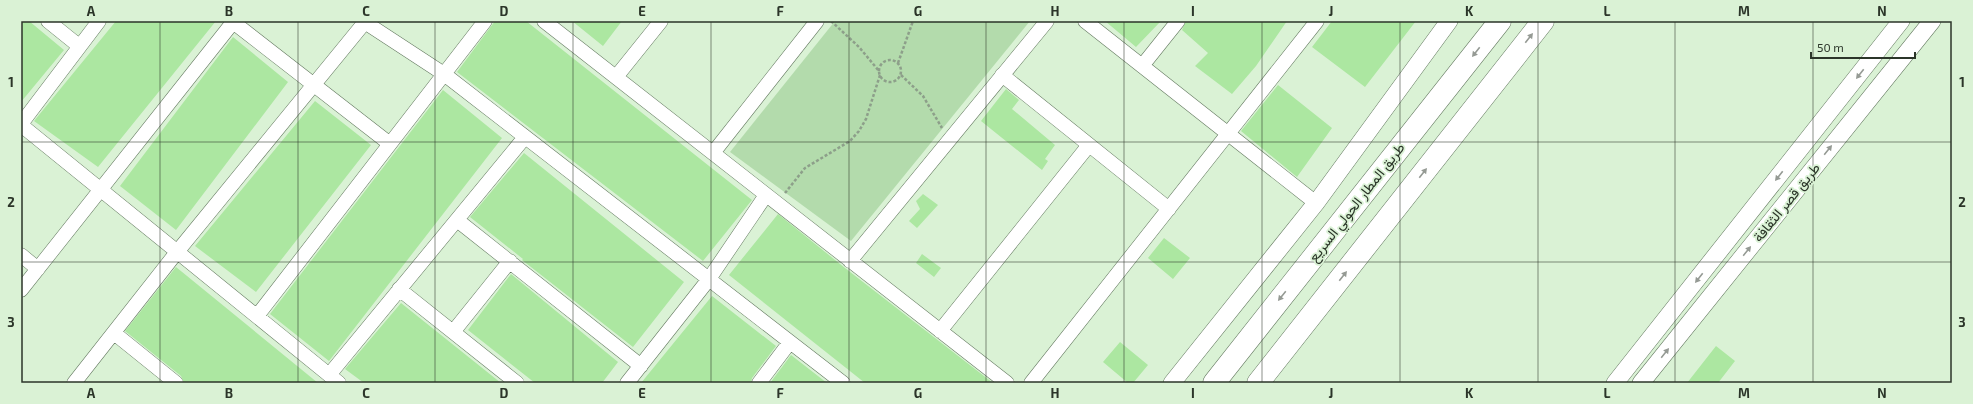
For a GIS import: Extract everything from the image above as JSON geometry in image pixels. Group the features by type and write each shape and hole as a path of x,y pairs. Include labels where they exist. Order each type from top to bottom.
{"highway":[{"name":"طريق المطار الحولي السريع","path":"1214,383 1500,21"},
{"path":"1267,378 1283,349 1329,293 1543,21"},
{"path":"1305,266 1304,277 1308,287 1318,293 1329,293"},
{"path":"1257,327 1266,323 1277,326 1281,329 1285,339 1283,349"}],"street":[{"path":"48,21 79,46"},
{"path":"98,21 21,125 334,379 399,289 526,137"},
{"path":"21,290 233,21 390,144"},
{"path":"257,316 485,21"},
{"path":"544,21 1007,383"},
{"path":"616,77 660,21"},
{"path":"713,153 817,21"},
{"path":"850,261 1047,21"},
{"path":"1085,21 1316,203"},
{"path":"1142,66 1178,21"},
{"path":"1031,383 1317,21"},
{"path":"1172,383 1316,203 1449,21"},
{"name":"طريق قصر الثقافة","path":"1615,383 1901,21"},
{"name":"طريق قصر الثقافة","path":"1641,383 1932,21"},
{"path":"74,383 177,252 364,22 444,74 843,383"},
{"path":"1002,75 1169,209"},
{"path":"940,331 1089,145"},
{"path":"627,383 772,200"},
{"path":"458,220 641,366"},
{"path":"21,255 38,269"},
{"path":"452,332 510,261"},
{"path":"399,289 517,383"},
{"path":"114,333 167,380"},
{"path":"759,383 790,342"}],"path":[{"path":"772,200 805,168 850,141 859,131 866,119 880,76 879,71 859,47 831,21"},
{"path":"898,63 913,21"},
{"path":"879,71 882,63 886,60 894,60 898,63 902,71 901,75 895,82 886,82 880,76"},
{"path":"901,75 923,96 945,135"}],"green space":[{"path":"835,21 1030,21 851,241 730,152"}],"building":[{"path":"21,21 29,21 64,50 21,102"},
{"path":"116,21 216,21 98,167 34,121"},
{"path":"495,21 526,21 752,200 703,261 457,72"},
{"path":"572,21 622,21 603,46"},
{"path":"1105,21 1161,21 1136,47"},
{"path":"1186,21 1287,21 1256,66 1232,94 1195,66 1208,53 1182,30"},
{"path":"1332,21 1416,21 1365,87 1312,47"},
{"path":"233,37 288,82 176,230 120,186"},
{"path":"1278,85 1332,128 1297,177 1241,131"},
{"path":"1006,89 1019,100 1012,109 1055,145 1045,159 1048,161 1042,170 981,121"},
{"path":"443,90 502,138 329,361 270,314"},
{"path":"315,101 371,145 256,292 195,246"},
{"path":"524,153 684,282 633,347 470,217"},
{"path":"923,194 938,205 917,228 909,221 920,209 916,201"},
{"path":"778,214 993,383 865,383 729,275"},
{"path":"1164,238 1190,258 1173,279 1148,258"},
{"path":"922,254 941,268 934,277 916,263"},
{"path":"176,267 318,383 184,383 181,376 125,331"},
{"path":"511,274 618,362 602,383 535,383 468,330"},
{"path":"712,296 776,346 752,378 751,383 641,383"},
{"path":"401,303 501,383 364,383 345,369"},
{"path":"1120,342 1148,365 1133,383 1128,383 1103,362"},
{"path":"1716,346 1735,361 1718,383 1687,383"},
{"path":"791,355 827,383 770,383"}]}
